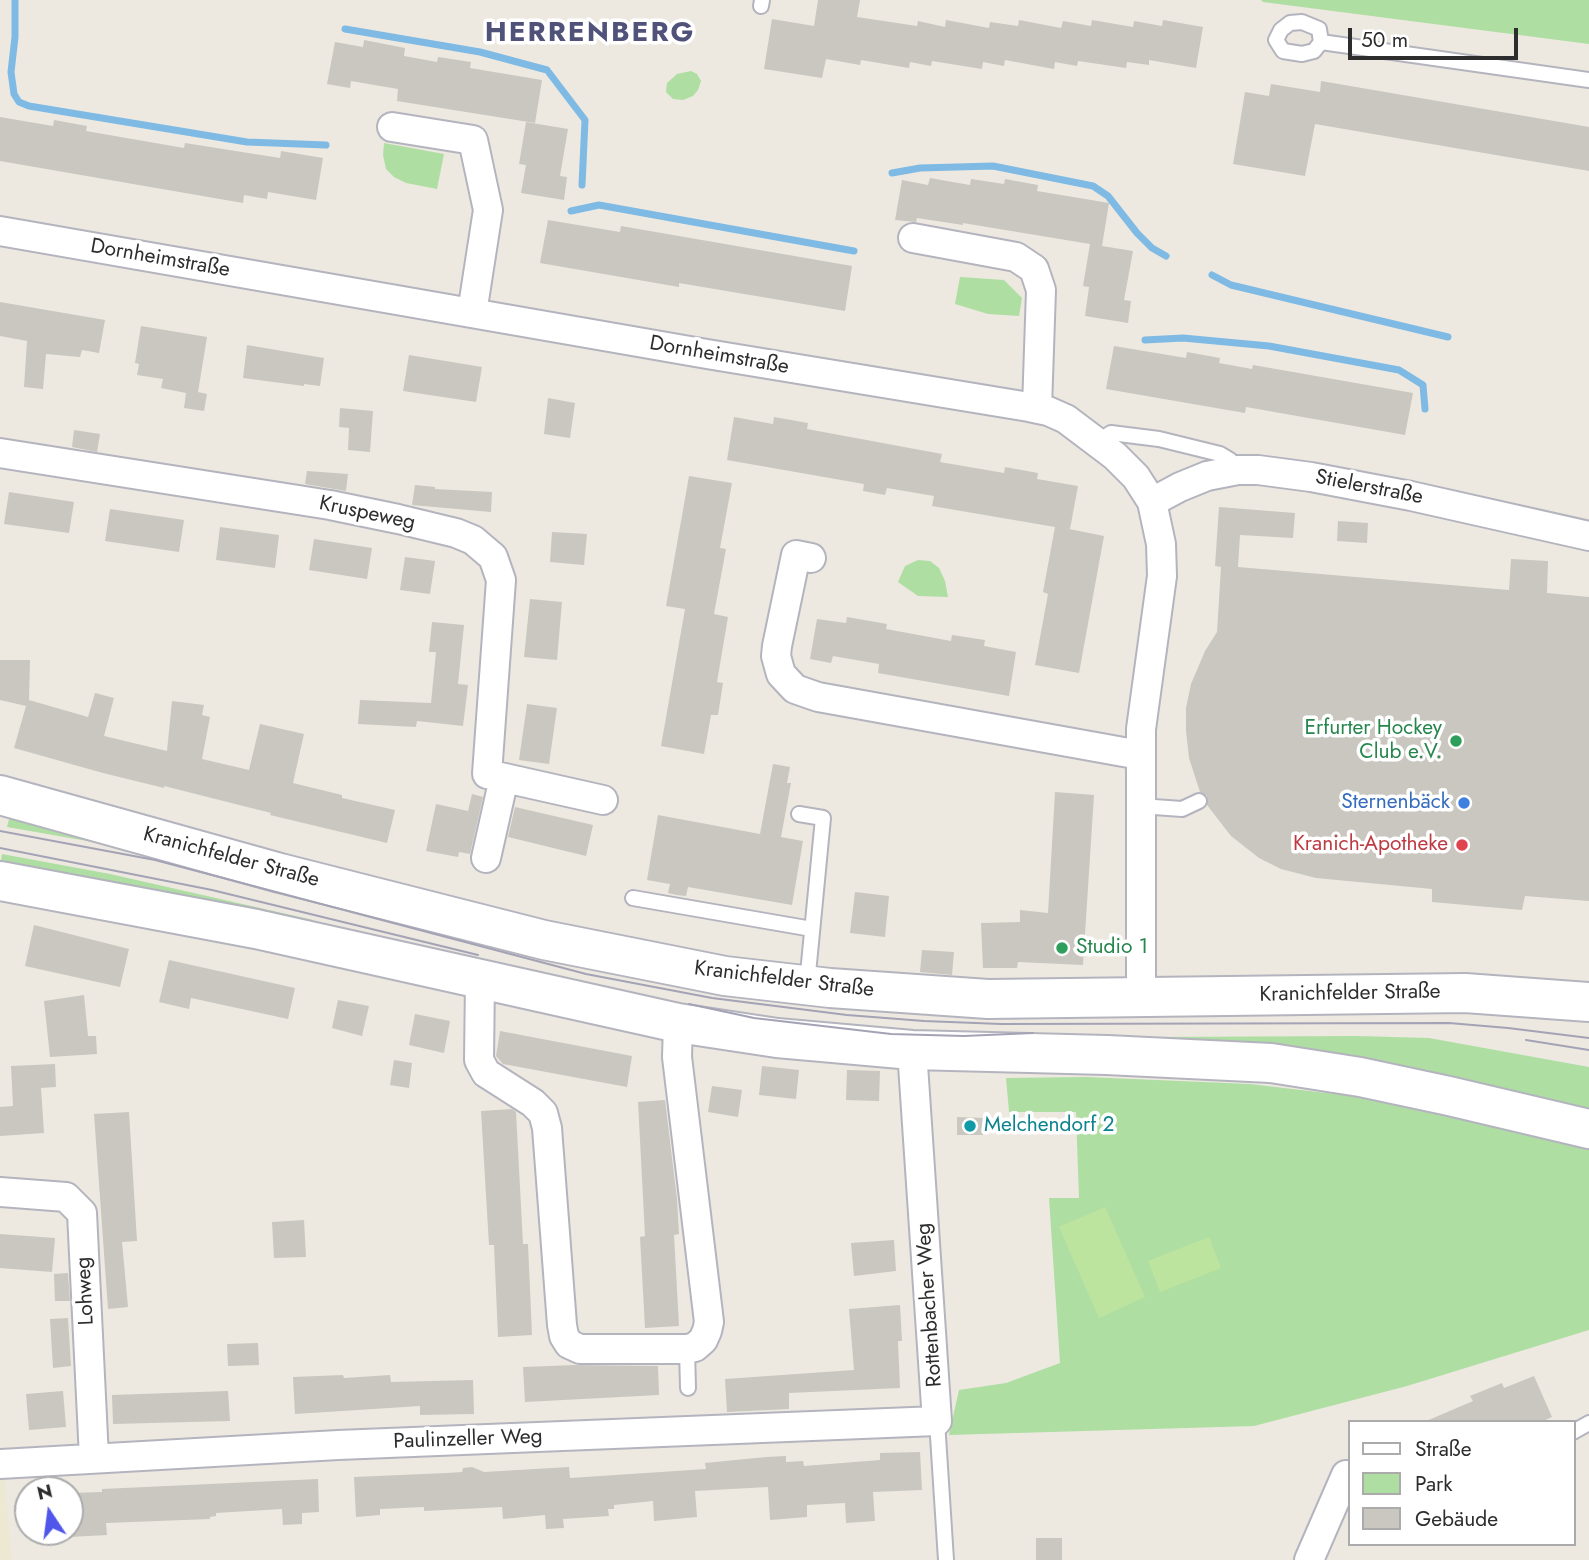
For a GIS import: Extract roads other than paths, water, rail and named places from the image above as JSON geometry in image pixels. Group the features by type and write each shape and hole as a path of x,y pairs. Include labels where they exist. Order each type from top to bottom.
{"main road":[{"name":"Kranichfelder Straße","path":"0,795 280,873 544,940 725,976 807,986 988,999 1465,993 1589,1002"},
{"path":"0,881 256,929 480,979 678,1040 777,1038 912,1050 1272,1063 1360,1077 1589,1129"}],"street":[{"path":"392,127 473,140 488,210 472,313"},
{"name":"Dornheimstraße","path":"0,231 1037,408 1059,415 1097,442 1136,477 1152,502 1161,544 1162,576 1140,729 1141,998"},
{"path":"913,238 1016,257 1034,269 1041,290 1037,408"},
{"name":"Kruspeweg","path":"0,453 330,505 456,533 480,544 492,557 501,580 487,774 504,778"},
{"name":"Stielerstraße","path":"1152,502 1194,481 1220,473 1258,470 1346,483 1540,523 1589,536"},
{"path":"811,558 796,555 777,646 776,656 782,674 795,689 818,697 1140,755"},
{"path":"486,858 504,778 603,800"},
{"path":"480,979 479,1060 486,1073 533,1103 543,1113 547,1128 564,1336 569,1344 580,1349 687,1349 695,1347 703,1340 709,1322 678,1040"},
{"name":"Rottenbacher Weg","path":"912,1050 937,1421"},
{"name":"Lohweg","path":"0,1192 66,1198 82,1213 94,1458"},
{"name":"Paulinzeller Weg","path":"0,1464 937,1421"},
{"path":"1309,1560 1346,1475"}],"lane":[{"path":"1321,42 1589,80"},
{"path":"1097,442 1111,432 1159,439 1220,454 1230,460 1238,470"},
{"path":"1140,806 1182,809 1199,801"},
{"path":"799,814 823,818 807,986"},
{"path":"633,898 812,929"},
{"path":"687,1349 688,1388"},
{"name":"Rottenbacher Weg","path":"937,1421 946,1560"}],"waterway":[{"path":"15,0 11,72 14,94 19,102 29,106 247,142 326,145"},
{"path":"345,29 480,52 547,70 585,120 582,185"},
{"path":"892,173 920,168 993,166 1093,186 1108,196 1152,248 1166,256"},
{"path":"571,211 599,205 854,251"},
{"path":"1212,275 1231,285 1448,337"},
{"path":"1145,340 1183,338 1269,346 1399,370 1423,385 1425,409"}],"tram line":[{"path":"0,831 155,860 586,974 712,998 847,1015 924,1021 1001,1024 1449,1023 1589,1038"},
{"path":"0,848 212,890 478,955"},
{"path":"689,1004 754,1018 891,1034 964,1036 1033,1033"},
{"path":"1526,1040 1589,1050"}],"place":[{"name":"Erfurter Hockey Club e.V.","path":"1456,741"},
{"name":"Sternenbäck","path":"1464,803"},
{"name":"Kranich-Apotheke","path":"1462,845"},
{"name":"Studio 1","path":"1062,948"},
{"name":"Melchendorf 2","path":"970,1126"}],"district":[{"name":"HERRENBERG","path":"590,34"}]}
